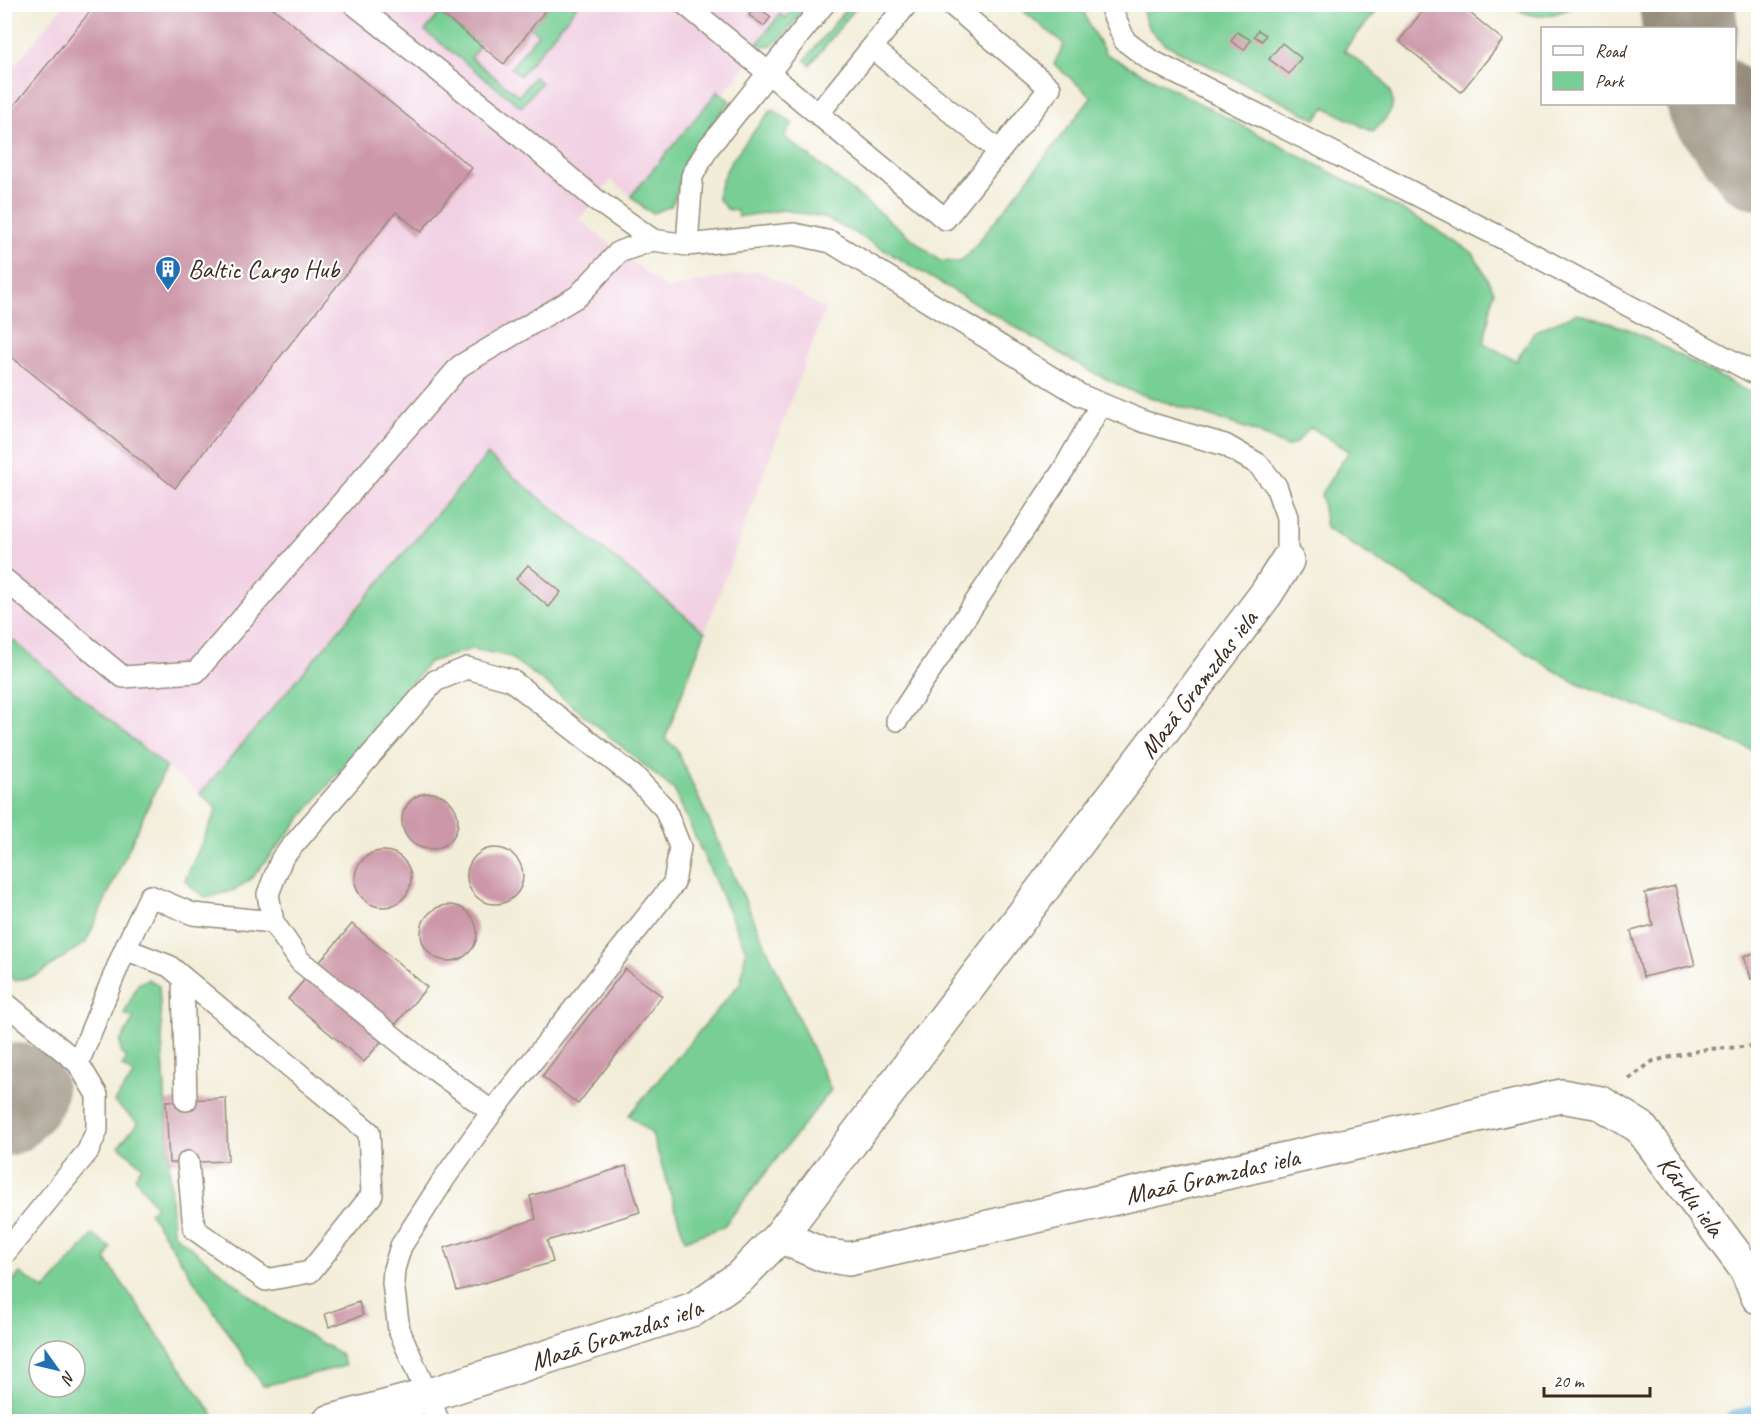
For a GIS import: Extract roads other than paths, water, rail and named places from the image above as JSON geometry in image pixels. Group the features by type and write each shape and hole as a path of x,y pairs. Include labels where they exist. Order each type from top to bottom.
{"street":[{"name":"Mazā Gramzdas iela","path":"329,1422 434,1408 694,1309 740,1277 780,1236 1266,594 1287,561"},
{"name":"Mazā Gramzdas iela","path":"780,1236 823,1255 849,1259 1561,1096 1601,1103 1640,1127"},
{"name":"Kārklu iela","path":"1640,1127 1746,1269 1758,1297"}],"lane":[{"path":"354,4 506,124 595,199 653,240 687,245 794,234 831,242 1080,395 1144,422 1225,445 1258,464 1276,486 1287,517 1287,561"},
{"path":"685,4 945,219 1050,88 951,4"},
{"path":"687,245 692,176 708,148 824,4"},
{"path":"818,114 907,4"},
{"path":"1109,4 1125,40 1150,60 1508,241 1758,375"},
{"path":"872,48 999,152"},
{"path":"4,579 123,677 196,672 460,366 578,296 620,252 653,240"},
{"path":"897,720 1064,469 1101,404"},
{"path":"434,1408 399,1330 394,1296 394,1269 401,1246 413,1225 492,1112 674,883 680,847 665,809 637,779 512,680 468,668 435,681 282,858 268,894 273,922 300,961 423,1061 492,1112"},
{"path":"78,1064 150,896 193,914 273,922"},
{"path":"125,950 169,966 183,980 369,1132 372,1195 310,1272 266,1280 194,1229 188,1162"},
{"path":"183,980 186,1100"},
{"path":"4,1002 78,1064 97,1095 97,1130 88,1151 4,1254"}],"waterway":[{"path":"1731,1422 1732,1416 1758,1409"}],"place":[{"name":"Baltic Cargo Hub","path":"168,292"}]}
